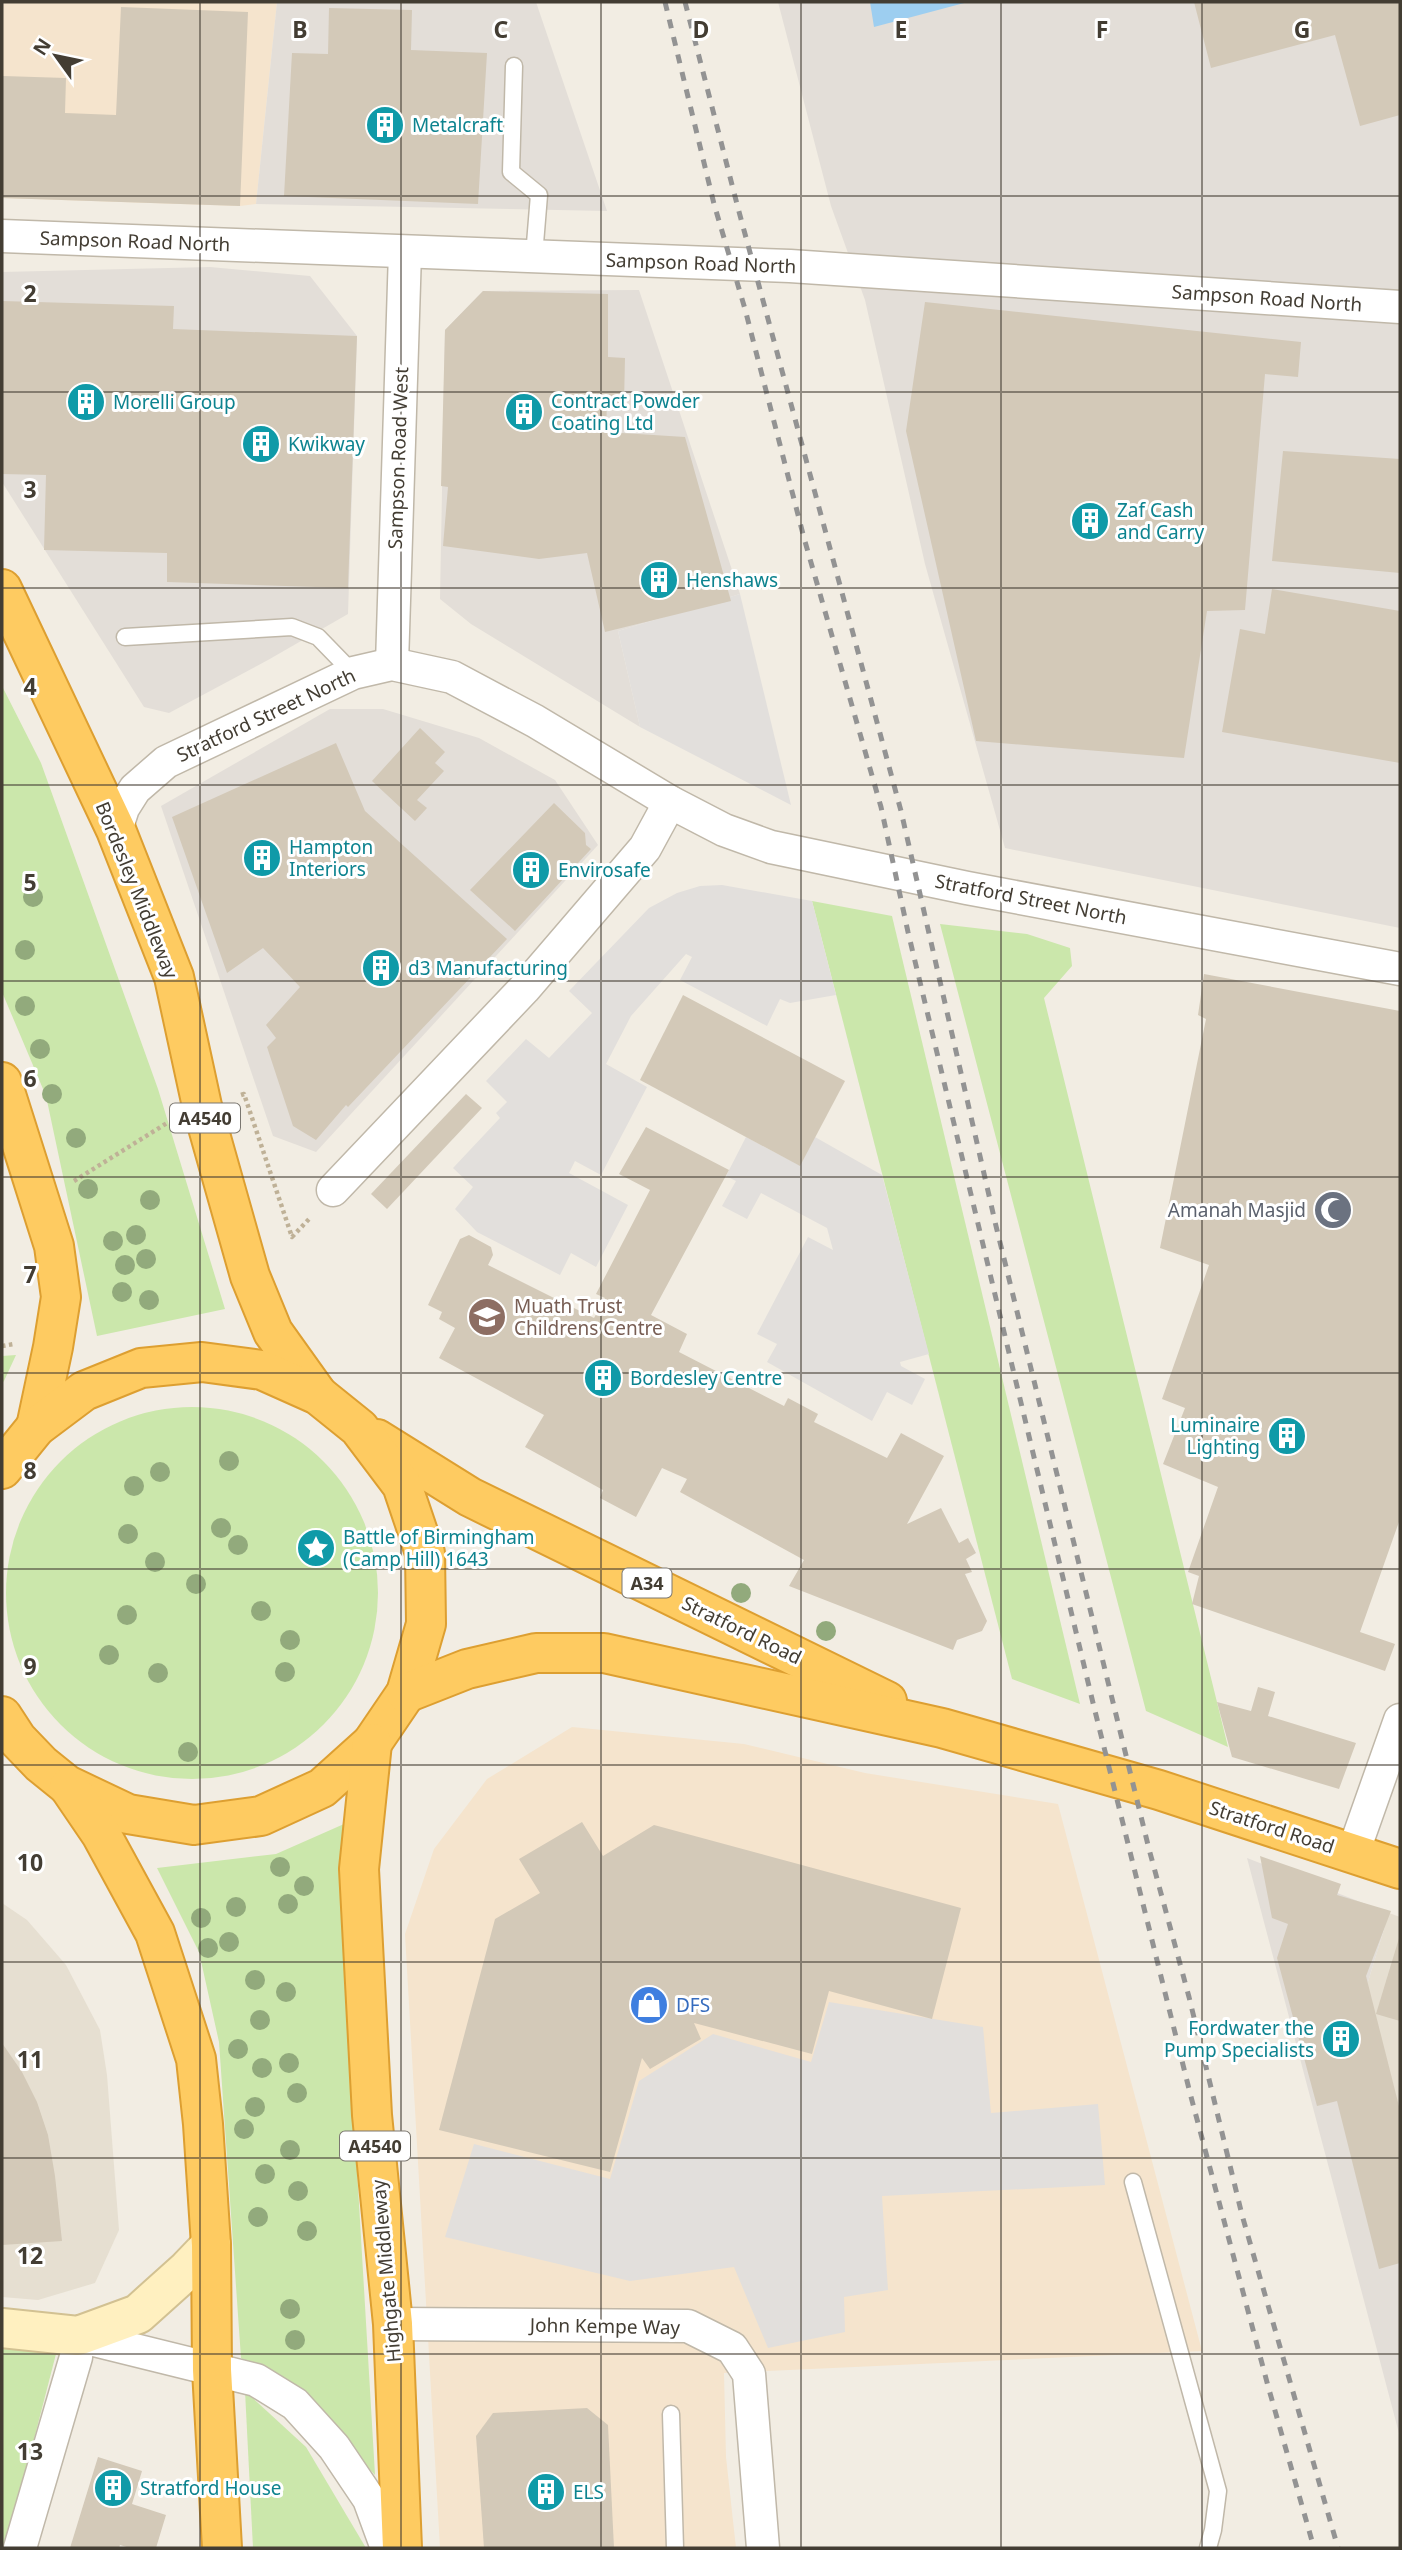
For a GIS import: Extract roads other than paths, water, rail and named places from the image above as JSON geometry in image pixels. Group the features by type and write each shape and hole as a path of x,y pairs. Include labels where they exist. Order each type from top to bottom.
{"highway":[{"name":"Bordesley Middleway","path":"2,589 116,830 174,977 202,1105 250,1276 273,1332 318,1395"},
{"path":"2,1082 54,1246 61,1297 54,1348 36,1427"},
{"path":"3,1466 36,1427 85,1391 141,1368 202,1362 262,1370 318,1395 359,1428 402,1485 425,1553 426,1625 406,1693 372,1743 322,1788 261,1816 194,1825 128,1814 67,1785 41,1764 7,1727"},
{"name":"Stratford Road","path":"359,1428 470,1496 942,1728"},
{"name":"Stratford Road","path":"406,1693 467,1669 536,1653 604,1653 942,1728 1159,1790 1400,1869"},
{"name":"Highgate Middleway","path":"372,1743 359,1869 372,2115 393,2324 402,2548"},
{"path":"67,1785 101,1834 155,1933 196,2059 211,2245 212,2370 222,2548"}],"street":[{"name":"Sampson Road North","path":"2,236 790,266 1400,307"},
{"name":"Sampson Road West","path":"392,664 405,252"},
{"name":"Stratford Street North","path":"116,830 123,808 135,789 166,762 353,673 392,664 452,677 535,721 670,802 724,830 771,847 981,890 1400,969"},
{"path":"333,1190 524,989 645,848 670,802"},
{"path":"1353,1853 1400,1720"},
{"path":"78,2336 138,2314 211,2245"},
{"name":"John Kempe Way","path":"393,2324 688,2326 732,2348 749,2374 763,2548"},
{"path":"2,2328 78,2336 256,2379 295,2404 334,2447 369,2499 387,2548"},
{"path":"20,2548 76,2357 78,2336"}],"lane":[{"path":"514,66 511,172 539,195 534,256"},
{"path":"125,637 292,627 318,637 353,673"},
{"path":"1133,2182 1218,2491 1208,2548"},
{"path":"671,2414 675,2548"}],"water":[{"path":"870,2 968,2 874,27"}],"railway":[{"path":"665,2 714,204 745,309 804,538 881,807 908,932 1094,1707 1190,2093 1314,2548"},
{"path":"685,2 901,811 996,1226 1242,2215 1338,2548"}],"place":[{"name":"Metalcraft","path":"385,125"},
{"name":"Morelli Group","path":"86,402"},
{"name":"Contract Powder Coating Ltd","path":"524,412"},
{"name":"Kwikway","path":"261,444"},
{"name":"Zaf Cash and Carry","path":"1090,521"},
{"name":"Henshaws","path":"659,580"},
{"name":"Hampton Interiors","path":"262,858"},
{"name":"Envirosafe","path":"531,870"},
{"name":"d3 Manufacturing","path":"381,968"},
{"name":"Amanah Masjid","path":"1333,1210"},
{"name":"Muath Trust Childrens Centre","path":"487,1317"},
{"name":"Bordesley Centre","path":"603,1378"},
{"name":"Luminaire Lighting","path":"1287,1436"},
{"name":"Battle of Birmingham (Camp Hill) 1643","path":"316,1548"},
{"name":"DFS","path":"649,2005"},
{"name":"Fordwater the Pump Specialists","path":"1341,2039"},
{"name":"Stratford House","path":"113,2488"},
{"name":"ELS","path":"546,2492"}]}
